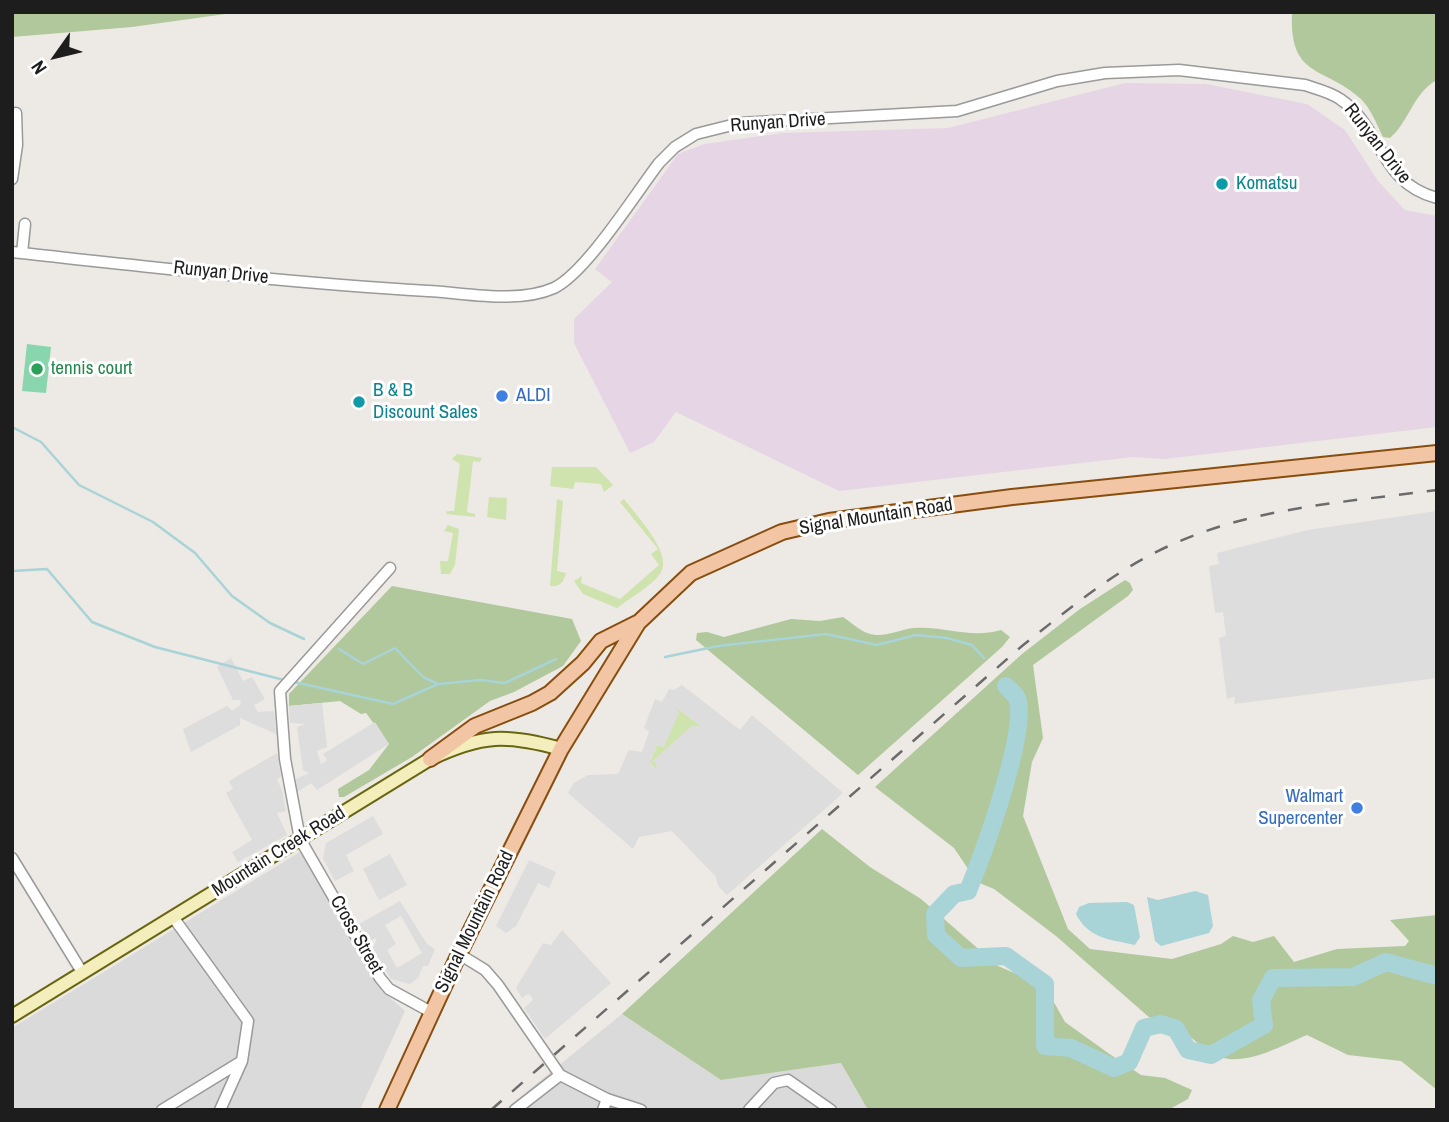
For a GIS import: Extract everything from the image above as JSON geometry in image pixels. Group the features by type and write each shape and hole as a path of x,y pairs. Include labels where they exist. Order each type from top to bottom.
{"main road":[{"name":"Signal Mountain Road","path":"387,1110 431,1012 561,749 638,623 691,573 782,532 829,521 1012,497 1437,453"},
{"path":"430,759 475,726 550,693 583,663 601,641 638,623"},
{"name":"Mountain Creek Road","path":"12,1016 430,759 482,738 525,739 561,749"}],"street":[{"name":"Runyan Drive","path":"17,253 360,287 515,296 542,292 556,287 575,272 659,163 675,147 696,134 740,123 957,111 1057,81 1143,69 1191,71 1305,85 1321,90 1342,100 1350,109 1400,180 1420,193 1437,198"},
{"path":"12,179 18,145 16,113"},
{"path":"17,253 25,224"},
{"name":"Cross Street","path":"390,568 280,691 285,759 300,839 380,978 389,989 431,1012"},
{"path":"12,858 82,972"},
{"path":"173,918 248,1021 242,1061 220,1110"},
{"path":"459,954 485,970 498,985 560,1075 605,1104 641,1110"},
{"path":"162,1110 242,1061"},
{"path":"515,1110 560,1075"},
{"path":"750,1110 774,1083 788,1080 831,1110"}],"shaded area":[{"name":"Komatsu","path":"1125,83 1206,84 1307,104 1345,130 1378,181 1405,210 1437,216 1437,427 1165,459 1133,457 839,491 676,412 654,442 630,453 574,343 574,319 612,282 595,269 678,154 704,144 782,133 948,128"},
{"path":"1437,511 1437,678 1234,704 1235,697 1227,699 1219,638 1226,636 1223,612 1215,613 1209,566 1219,564 1217,553 1308,530"},
{"path":"231,658 243,681 252,677 265,699 254,705 258,712 274,711 276,734 240,718 240,725 191,752 183,729 227,706 232,711 240,705 241,700 233,700 217,667"},
{"path":"682,685 740,730 752,715 843,793 727,895 718,886 716,877 672,831 639,837 633,849 568,793 574,783 588,775 618,774 629,750 642,752 649,732 644,728 655,699 662,702 669,689 674,690","holes":["676,707 702,727 692,726 653,761 658,765 654,769 650,762 657,745 664,747 679,713"]},
{"path":"322,703 327,747 317,751 321,764 327,760 323,754 375,722 389,744 317,790 311,783 297,792 296,779 309,773 303,770 297,727 305,724 290,723 289,706"},
{"path":"277,753 281,776 277,780 286,811 277,813 287,835 238,862 232,852 252,840 226,793 233,789 229,781"},
{"path":"373,816 383,834 346,855 354,871 335,881 323,858 326,843"},
{"path":"300,852 382,991 405,1011 360,1110 12,1110 12,1028"},
{"path":"390,854 407,885 379,900 363,869"},
{"path":"529,860 556,872 549,888 538,883 516,926 506,933 496,926"},
{"path":"400,901 427,944 435,949 428,966 423,966 418,978 410,984 391,979 373,949 377,938 370,940 359,924","holes":["401,916 422,953 397,968 387,950 396,944 385,925"]},
{"path":"562,930 611,983 545,1039 524,1008 533,1000 532,997 528,994 522,998 516,988 543,943 551,945"},
{"path":"622,1014 721,1080 841,1063 868,1110 504,1110"}],"green space":[{"path":"12,12 240,12 132,27 12,37"},
{"path":"1292,12 1437,12 1437,80 1422,92 1390,138 1383,137 1371,112 1361,99 1302,60 1296,49"},
{"name":"tennis court","path":"27,344 51,347 46,393 22,391"},
{"path":"457,454 482,458 480,462 473,461 467,512 475,514 475,517 446,514 447,511 454,511 460,464 452,459"},
{"path":"552,467 596,467 613,485 604,492 601,484 575,482 573,489 550,486"},
{"path":"489,497 507,498 506,520 487,517"},
{"path":"557,499 563,501 557,571 566,573 561,584 550,586"},
{"path":"624,499 652,535 662,556 663,566 660,574 651,583 617,608 583,594 574,581 582,576 581,583 620,599 659,565 651,554 658,549 620,502"},
{"path":"448,525 459,529 455,565 450,574 441,574 440,561 448,561 453,533 444,531"},
{"path":"1125,580 1133,590 1128,596 1033,665 1043,738 1032,762 1023,816 1068,929 1090,949 1172,959 1221,944 1233,936 1253,942 1274,936 1294,962 1337,949 1405,946 1409,941 1390,920 1437,915 1437,1090 1401,1061 1348,1055 1307,1035 1249,1058 1229,1059 1208,1051 1172,1023 1150,1018 1056,936 994,889 977,882 954,848 875,787 1022,654 1080,609"},
{"path":"392,586 572,619 581,641 563,666 514,692 490,701 412,757 344,797 339,797 338,789 369,770 389,744 366,713 361,714 340,701 289,706 289,694"},
{"path":"843,617 862,631 876,635 925,628 968,633 1001,630 1010,637 858,775 696,640 697,633 707,632 724,637 791,619 820,621"},
{"path":"676,707 702,727 692,726 653,761 658,765 655,769 650,762 657,745 664,747"},
{"path":"822,829 870,867 921,899 998,966 1026,978 1055,1004 1065,1022 1141,1075 1165,1078 1192,1090 1188,1099 1168,1110 868,1110 841,1063 721,1080 622,1014"}],"water":[{"path":"1195,891 1208,895 1213,926 1209,933 1161,946 1155,941 1147,897 1158,900"},
{"path":"1127,902 1134,905 1140,937 1135,945 1101,937 1087,929 1076,914 1079,907 1089,903"}],"waterway":[{"path":"12,427 41,442 79,485 153,522 195,553 232,596 270,623 304,639"},
{"path":"12,571 47,569 92,622 155,647 284,680"},
{"path":"665,657 718,646 826,634 877,645 916,635 947,638 972,645 984,658"},
{"path":"339,649 363,664 395,648 423,677 438,684"},
{"path":"294,682 393,704 438,684 480,680 505,683 556,659"},
{"path":"1006,686 1017,698 1019,714 1002,794 968,891 954,894 935,914 936,935 961,958 1006,956 1045,984 1045,1046 1071,1048 1114,1068 1129,1062 1144,1028 1161,1024 1176,1029 1188,1050 1211,1055 1264,1025 1261,1000 1273,978 1353,977 1386,962 1437,976"}],"railway":[{"path":"491,1110 1022,646 1112,578 1171,545 1235,522 1302,508 1437,490"}],"place":[{"name":"Komatsu","path":"1222,184"},
{"name":"tennis court","path":"37,369"},
{"name":"ALDI","path":"502,396"},
{"name":"B & B Discount Sales","path":"359,402"},
{"name":"Walmart Supercenter","path":"1357,808"}]}
